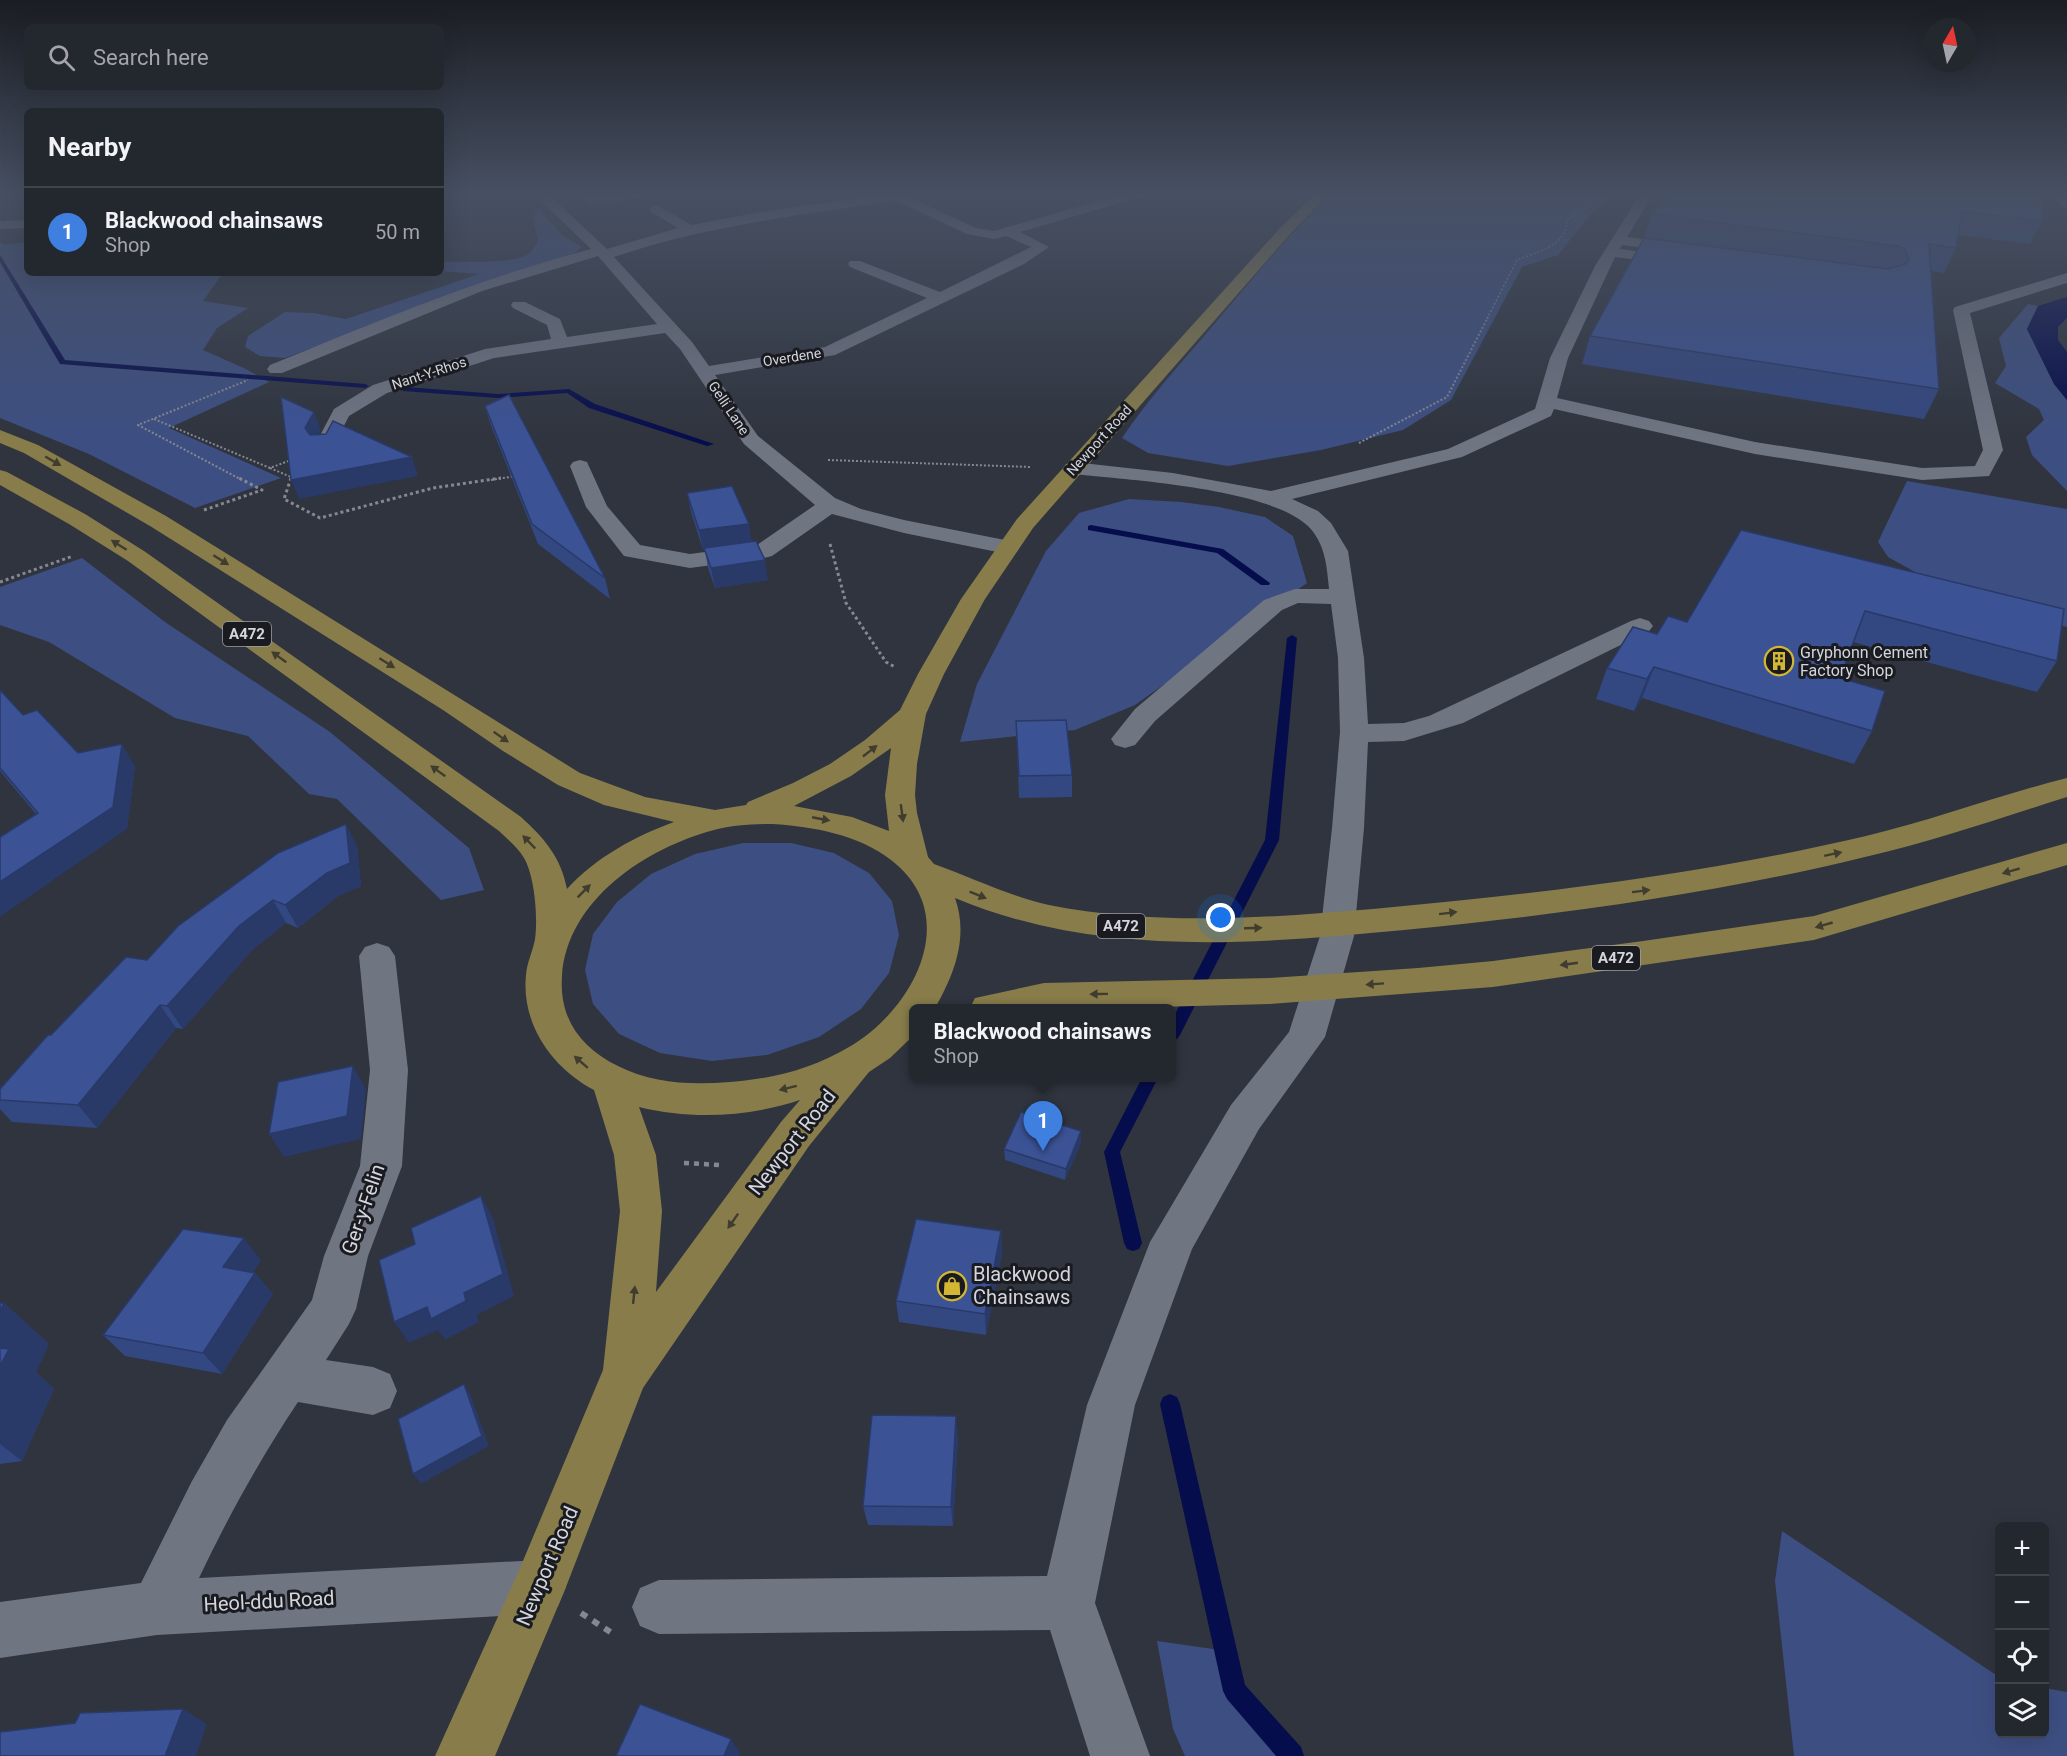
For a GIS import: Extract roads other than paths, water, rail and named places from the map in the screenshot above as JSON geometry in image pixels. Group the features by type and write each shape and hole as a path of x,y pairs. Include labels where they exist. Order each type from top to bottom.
{"main road":[{"name":"Newport Road","path":"918,866 901,813 902,764 912,714 931,674 973,599 1007,547 1073,468 1246,275"},
{"path":"0,436 31,449 158,521 433,691 513,745 569,779 615,798 643,806 729,817 797,815 849,826 893,846 918,866 941,903 944,922 940,961 931,984 919,1004"},
{"name":"A472","path":"0,476 77,519 136,556 510,824 536,850 542,861 551,896 552,937"},
{"name":"Newport Road","path":"552,937 564,914 579,894 599,876 653,843 830,778 864,756 912,714"},
{"name":"A472","path":"918,866 984,898 1048,916 1081,922 1195,931 1394,919 1662,888 1866,847 2067,787"},
{"name":"A472","path":"1008,1004 1044,997 1270,991 1428,981 1666,950 1814,928 2067,854"},
{"path":"552,937 543,984 544,1004 550,1023 563,1045 584,1066 610,1081 635,1090 662,1096 708,1100 793,1088 859,1060 909,1021"},
{"name":"Newport Road","path":"465,1756 539,1587 625,1374 795,1134 859,1060"},
{"name":"Newport Road","path":"610,1081 635,1155 642,1212 625,1374"}],"street":[{"path":"276,369 519,275"},
{"name":"Gelli Lane","path":"623,275 686,345 751,440 824,510 1007,547"},
{"path":"882,275 940,298"},
{"name":"Overdene","path":"704,372 829,351 989,275"},
{"path":"1271,498 1455,453 1544,412 1559,358 1600,275"},
{"path":"1546,401 1755,448 1922,474 1982,472 1993,450 1961,310 2067,278"},
{"path":"519,305 554,322 561,343"},
{"name":"Nant-Y-Rhos","path":"324,447 341,413 380,389 491,352 669,327"},
{"path":"580,466 597,507 632,551 690,561 764,551 824,510"},
{"path":"1073,468 1215,485 1271,498 1310,516 1323,528 1336,551 1344,597 1351,658 1354,732 1348,828 1337,936 1306,1037 1245,1116 1172,1242 1110,1405 1068,1603 1120,1756"},
{"path":"1125,739 1145,715 1273,605 1295,596 1344,597"},
{"path":"1354,732 1389,735 1426,728 1640,626"},
{"name":"Ger-y-Felin","path":"157,1608 210,1499 239,1448 333,1309 346,1256 381,1166 389,1070 377,956"},
{"path":"289,1377 373,1392"},
{"name":"Heol-ddu Road","path":"0,1630 157,1608 539,1587"},
{"path":"659,1607 1068,1603"}],"waterway":[{"path":"11,275 63,362 365,386"},
{"path":"406,389 498,396 569,391 592,406 710,444"},
{"path":"1091,528 1220,551 1265,583"},
{"path":"1176,1027 1272,840 1292,638"},
{"path":"1133,1243 1112,1152 1148,1082"},
{"path":"1170,1404 1235,1691 1292,1756"}],"place":[{"name":"Gryphonn Cement Factory Shop","path":"1779,661"},
{"name":"Blackwood chainsaws","path":"1043,1151"},
{"name":"Blackwood Chainsaws","path":"952,1286"}]}
